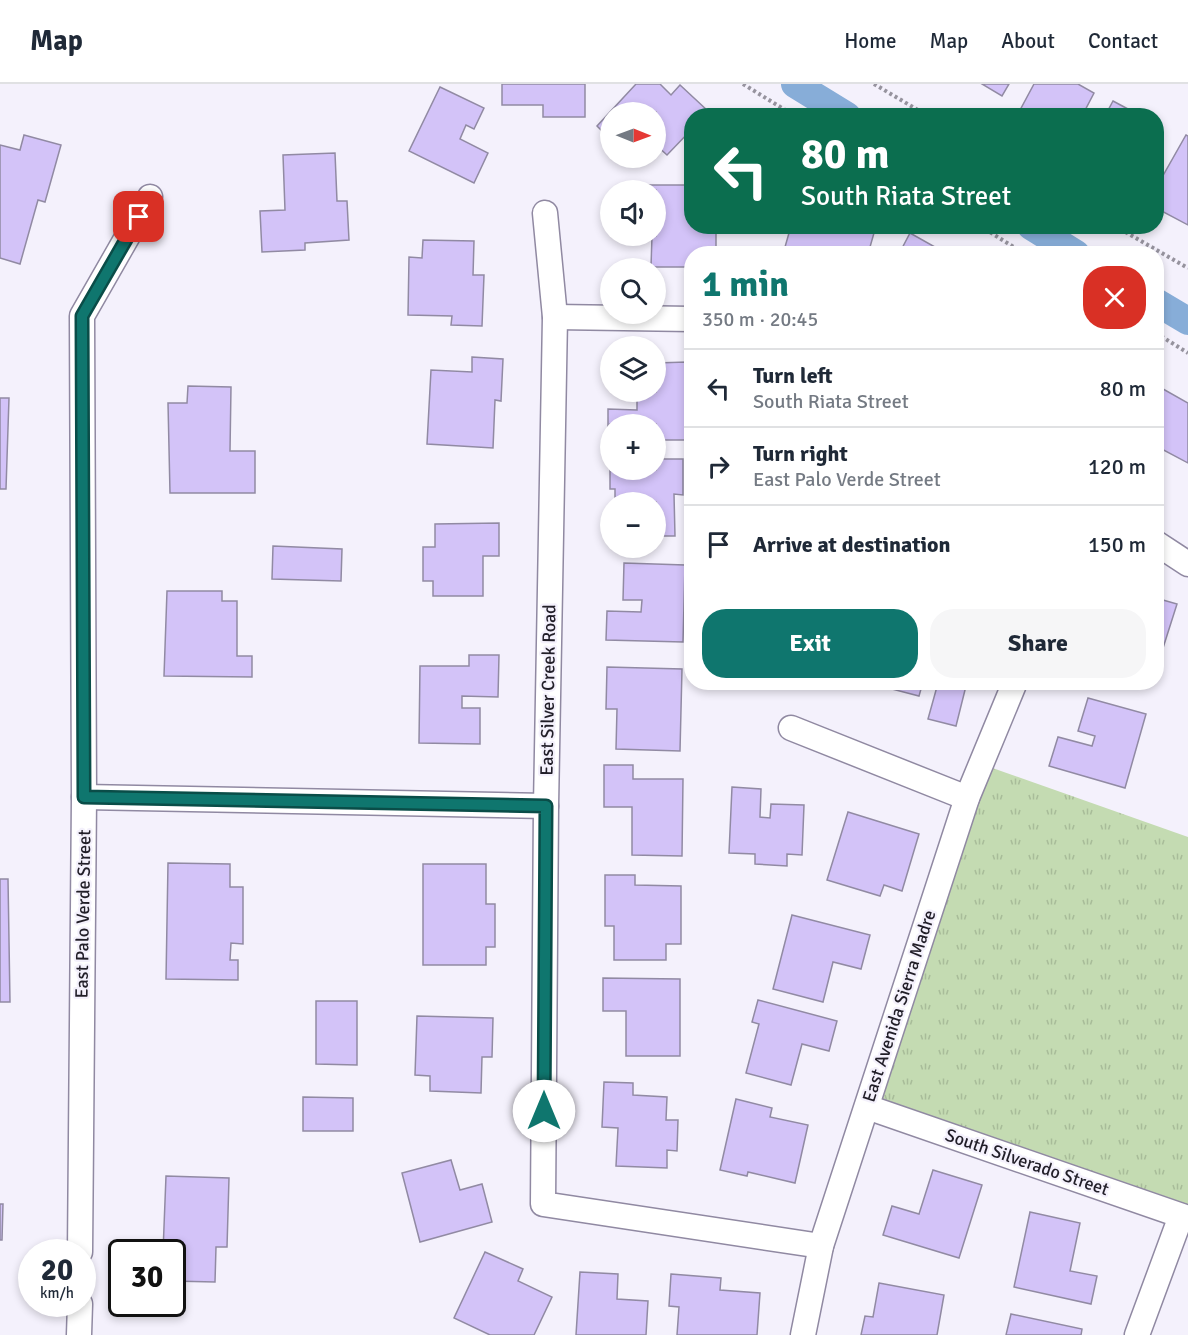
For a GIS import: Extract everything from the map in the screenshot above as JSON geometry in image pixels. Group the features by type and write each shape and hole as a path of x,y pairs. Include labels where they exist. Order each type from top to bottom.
{"street":[{"name":"East Palo Verde Street","path":"80,1239 84,797 82,316 150,197"},
{"name":"East Silver Creek Road","path":"544,213 555,317 546,806 543,1204 821,1246"},
{"path":"555,317 684,320"},
{"path":"1164,548 1188,564"},
{"name":"East Avenida Sierra Madre","path":"803,1335 821,1246 967,798 1012,690"},
{"path":"791,728 967,798"},
{"path":"84,797 546,806"},
{"name":"South Silverado Street","path":"867,1107 1184,1217"},
{"path":"1137,1335 1184,1217"},
{"path":"79,1335 80,1317"}],"path":[{"path":"742,84 782,108"},
{"path":"874,84 914,108"},
{"path":"993,234 1012,246"},
{"path":"1128,234 1149,246"},
{"path":"1164,254 1188,268"},
{"path":"1164,338 1188,353"}],"green space":[{"path":"981,764 1188,837 1188,1218 867,1107"}],"building":[{"path":"502,84 585,84 585,117 543,117 543,105 502,105"},
{"path":"636,84 660,84 671,95 680,85 705,108 684,108 684,137 667,155 666,102 619,102"},
{"path":"982,84 1009,84 1002,96"},
{"path":"1034,84 1078,84 1094,93 1086,108 1021,108"},
{"path":"440,87 484,108 474,129 466,125 460,139 488,153 474,183 409,151"},
{"path":"1113,101 1126,108 1109,108"},
{"path":"24,135 61,145 45,202 38,200 20,264 0,258 0,145 20,150"},
{"path":"1186,135 1188,136 1188,225 1164,212 1164,174"},
{"path":"335,153 337,201 347,201 349,240 305,243 305,250 262,252 260,211 285,210 283,155"},
{"path":"666,185 684,185 684,234 716,234 716,246 684,246 684,267 666,267 666,258 651,258 652,246 666,246"},
{"path":"789,234 874,234 870,246 785,246"},
{"path":"909,234 912,234 933,246 903,246"},
{"path":"423,240 474,241 473,275 484,275 482,326 451,325 452,316 408,315 409,257 422,258"},
{"path":"472,357 503,359 501,401 495,400 493,448 427,444 431,370 472,372"},
{"path":"684,362 684,440 666,440 666,414 608,414 608,409 637,410 637,402 666,402 666,363"},
{"path":"188,386 231,387 230,451 255,451 255,493 170,493 168,403 187,403"},
{"path":"1164,390 1188,403 1188,463 1164,450"},
{"path":"0,398 9,398 6,489 0,489"},
{"path":"666,459 683,459 683,495 674,494 675,536 666,536 666,492 615,492 615,489 610,489 610,480 666,480"},
{"path":"499,523 499,556 483,556 483,596 433,596 433,581 423,581 423,547 435,547 435,524"},
{"path":"273,546 342,549 341,581 272,579"},
{"path":"624,563 684,565 683,642 606,640 607,611 641,612 642,600 623,600"},
{"path":"167,591 222,591 222,601 237,601 237,656 252,656 252,677 164,676"},
{"path":"1164,600 1177,604 1164,645"},
{"path":"469,655 499,655 498,697 462,696 462,708 480,708 480,744 419,743 420,666 469,666"},
{"path":"607,667 682,669 680,751 616,749 617,709 606,709"},
{"path":"896,690 921,690 919,696"},
{"path":"936,690 965,690 956,726 928,719"},
{"path":"1088,698 1146,714 1125,788 1049,766 1058,737 1092,746 1095,736 1078,731"},
{"path":"604,765 633,765 633,779 683,779 682,856 632,855 632,807 604,807"},
{"path":"732,787 761,789 760,817 770,818 771,804 804,805 802,855 787,854 787,866 755,864 755,854 729,853"},
{"path":"848,812 919,834 902,891 884,885 880,896 827,880"},
{"path":"168,863 230,864 230,887 243,887 243,944 231,943 230,960 238,960 238,980 166,979"},
{"path":"423,864 486,864 486,904 495,904 495,947 486,947 486,965 423,965"},
{"path":"605,875 635,875 635,885 681,886 681,944 666,944 666,960 614,960 614,926 605,926"},
{"path":"0,879 8,879 10,1002 0,1002"},
{"path":"792,915 870,935 861,969 833,962 823,1002 773,989"},
{"path":"603,978 680,979 680,1056 626,1056 626,1011 603,1011"},
{"path":"758,1000 837,1021 829,1051 802,1044 791,1085 746,1073 759,1024 752,1022"},
{"path":"316,1001 357,1001 357,1065 316,1064"},
{"path":"417,1016 493,1018 492,1057 482,1057 481,1093 430,1091 430,1076 415,1075"},
{"path":"604,1082 633,1083 633,1095 667,1097 666,1120 678,1120 677,1151 667,1150 667,1168 616,1166 618,1128 602,1127"},
{"path":"303,1097 353,1098 353,1131 303,1131"},
{"path":"736,1099 772,1108 770,1117 808,1125 795,1183 748,1172 747,1176 720,1170"},
{"path":"451,1160 460,1190 482,1184 492,1222 420,1242 402,1173"},
{"path":"933,1170 982,1185 959,1258 883,1235 892,1206 919,1214"},
{"path":"166,1176 229,1178 227,1247 216,1247 215,1282 186,1281 186,1239 164,1239"},
{"path":"0,1204 3,1204 2,1240 0,1240"},
{"path":"1030,1212 1080,1223 1070,1271 1097,1276 1091,1304 1014,1287"},
{"path":"485,1252 523,1269 518,1281 552,1297 534,1335 490,1335 454,1318"},
{"path":"580,1272 618,1274 617,1299 648,1301 646,1335 576,1335"},
{"path":"671,1274 721,1278 720,1290 760,1293 757,1335 677,1335 679,1307 669,1306"},
{"path":"879,1283 944,1295 937,1335 861,1335 865,1316 873,1317"},
{"path":"1011,1314 1082,1329 1081,1335 1006,1335"}],"waterway":[{"path":"795,84 834,108"},
{"path":"1044,234 1063,246"},
{"path":"1164,307 1188,321"}],"route":[{"path":"139,217 82,316 84,797 546,806 544,1111"}]}
